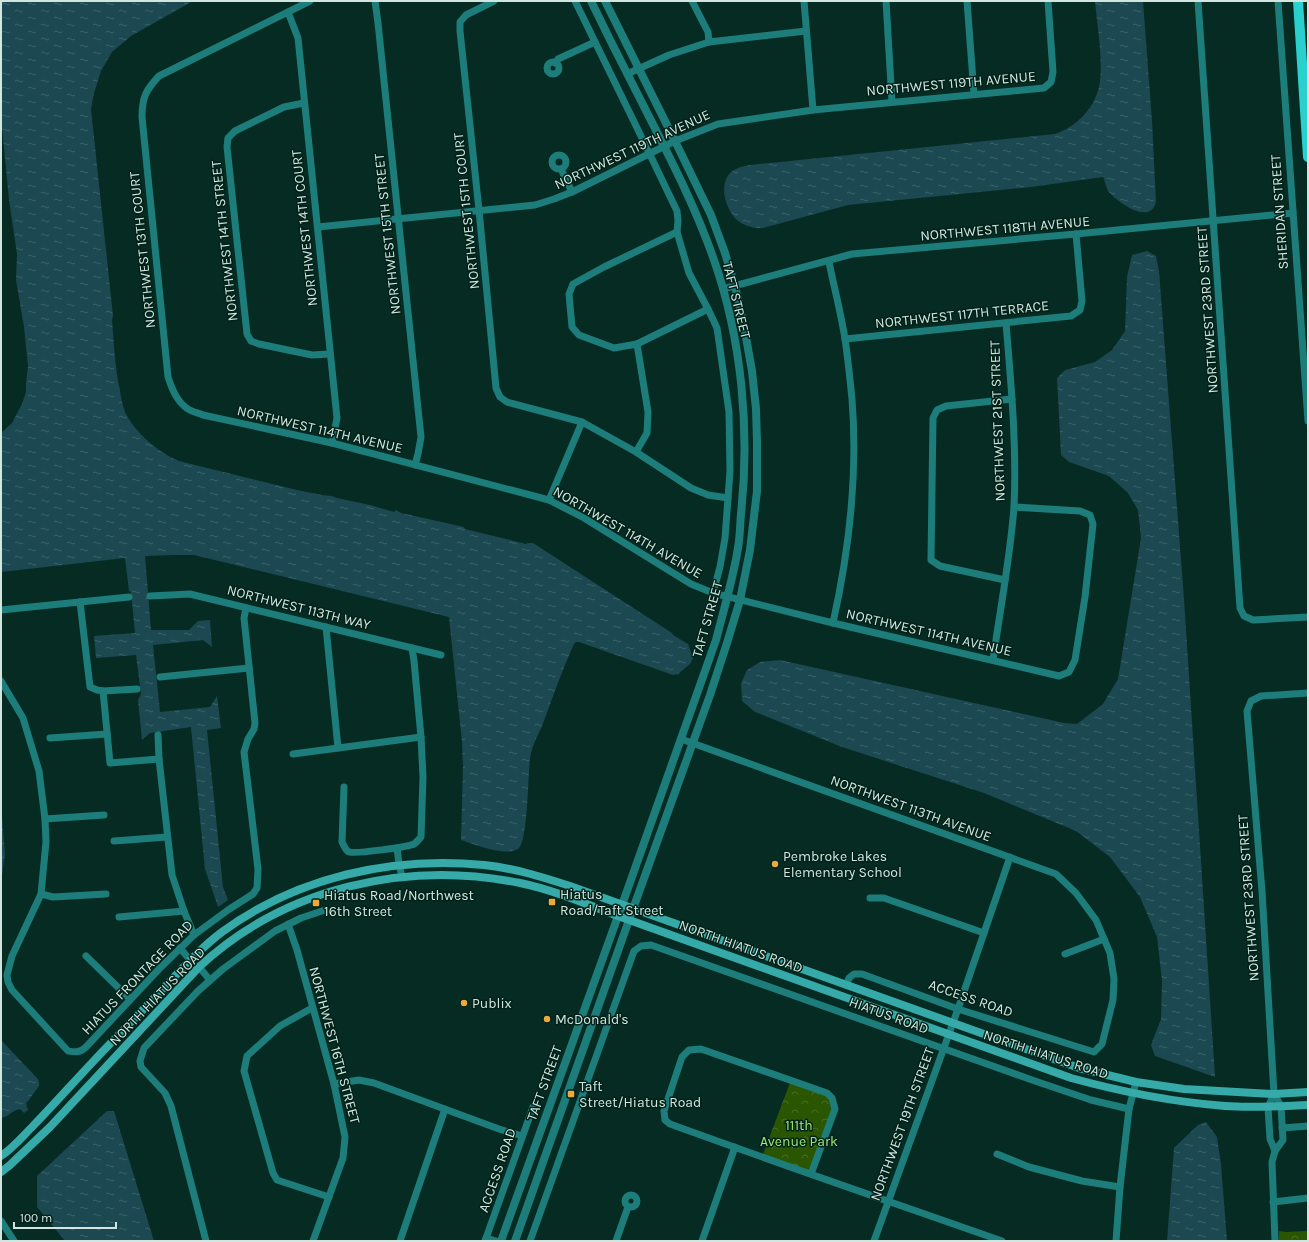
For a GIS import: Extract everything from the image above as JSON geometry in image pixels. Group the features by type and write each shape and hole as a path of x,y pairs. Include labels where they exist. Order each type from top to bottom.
{"main road":[{"path":"1298,1 1308,157"},
{"name":"NORTH HIATUS ROAD","path":"1,1156 21,1138 67,1091 190,960 221,933 252,912 278,898 344,874 398,864 454,863 485,865 529,873 1079,1068 1136,1082 1184,1089 1274,1094 1308,1092"},
{"name":"NORTH HIATUS ROAD","path":"1,1172 50,1127 214,953 283,910 308,899 346,886 402,877 440,874 482,877 522,884 562,895 949,1035 1071,1078 1110,1089 1165,1099 1226,1106 1268,1107 1308,1105"},
{"path":"706,948 710,936"},
{"path":"190,960 199,968"}],"street":[{"path":"288,12 310,1"},
{"name":"NORTHWEST 15TH STREET","path":"375,1 421,437 415,465"},
{"name":"NORTHWEST 15TH COURT","path":"494,1 466,15 460,22 460,31 496,388 500,397 507,402 582,422"},
{"path":"575,1 677,211 677,232 689,273 717,328 729,412 730,471 725,538 720,567 713,593"},
{"name":"TAFT STREET","path":"501,1241 716,640 728,597 738,547 744,489 744,409 733,330 723,289 698,220 664,146 591,1"},
{"name":"TAFT STREET","path":"515,1241 710,695 740,600 750,550 757,491 756,408 752,371 735,286 725,253 710,215 675,141 605,1"},
{"path":"692,1 708,32 709,42"},
{"path":"804,1 813,110"},
{"path":"886,1 892,102"},
{"path":"967,1 974,94"},
{"name":"NORTHWEST 119TH AVENUE","path":"318,227 535,205 572,192 664,146 718,124 813,110 1044,88 1051,82 1053,72 1048,1"},
{"name":"NORTHWEST 23RD STREET","path":"1198,1 1240,608 1244,616 1253,620 1308,617"},
{"name":"SHERIDAN STREET","path":"1278,1 1308,421"},
{"name":"NORTHWEST 13TH COURT","path":"178,399 171,388 168,377 142,117 144,96 149,86 159,76 288,12"},
{"name":"NORTHWEST 14TH COURT","path":"288,12 298,38 318,227 337,418 332,443"},
{"path":"627,74 669,55 709,42 806,32"},
{"path":"555,63 558,59 595,42"},
{"name":"NORTHWEST 14TH STREET","path":"304,103 284,107 235,131 228,138 227,147 247,334 251,341 259,344 312,355 330,354"},
{"path":"561,169 572,192"},
{"name":"NORTHWEST 118TH AVENUE","path":"723,289 829,262 852,254 1293,213"},
{"path":"677,232 604,267 573,284 569,294 572,327 579,335 614,348 637,344 708,309"},
{"name":"NORTHWEST 117TH TERRACE","path":"845,339 1071,316 1080,310 1082,301 1076,234"},
{"path":"829,262 845,339 852,401 853,447 852,491 841,586 833,623"},
{"name":"NORTHWEST 21ST STREET","path":"993,660 1014,507 1012,399 1006,323"},
{"path":"636,452 646,433 648,412 637,344"},
{"name":"NORTHWEST 114TH AVENUE","path":"178,399 188,409 203,415 332,443 549,500 584,518 691,584 713,593 1059,676 1069,672 1075,660 1085,597 1093,524 1090,515 1080,511 1014,507"},
{"path":"1005,580 940,566 931,560 933,418 937,410 946,406 1012,399"},
{"path":"549,500 582,422 636,452 691,488 708,495 728,498"},
{"path":"745,442 757,442"},
{"name":"NORTHWEST 113TH WAY","path":"150,596 190,594 441,655"},
{"path":"1,610 129,598"},
{"path":"80,602 90,686 97,690 103,691 137,689"},
{"path":"160,677 249,668 244,618 246,608"},
{"path":"326,627 338,748"},
{"path":"344,787 342,842 346,849 350,852 397,848 413,844 421,837 424,777 422,737 412,648"},
{"name":"HIATUS FRONTAGE ROAD","path":"41,894 12,956 7,976 8,982 12,990 68,1051 82,1051 180,948 194,935 250,896 257,888 258,869 244,752 255,723 249,668"},
{"path":"1,681 23,718 39,770 45,819 46,842 41,894 53,898 106,894"},
{"path":"103,691 110,763 159,759"},
{"name":"NORTHWEST 23RD STREET","path":"1274,1094 1262,891 1247,711 1251,701 1262,696 1308,693"},
{"path":"50,738 107,734"},
{"path":"158,735 159,759 172,874 184,911 194,935"},
{"path":"293,754 422,737"},
{"name":"NORTHWEST 113TH AVENUE","path":"681,739 1056,874 1076,893 1096,920 1110,953 1114,979 1113,1000 1102,1044 1094,1052"},
{"path":"663,790 675,794"},
{"path":"45,819 104,815"},
{"path":"114,841 167,836"},
{"path":"397,848 398,864 402,877"},
{"name":"NORTHWEST 19TH STREET","path":"874,1241 949,1035 1010,857"},
{"path":"870,898 884,898 984,933"},
{"path":"206,1241 171,1106 165,1093 141,1067 140,1061 144,1048 210,980 270,935 288,924 325,910"},
{"path":"119,916 184,911"},
{"name":"NORTHWEST 16TH STREET","path":"288,924 334,1084 345,1137 343,1158 313,1241"},
{"path":"1065,954 1104,939"},
{"name":"HIATUS ROAD","path":"530,1241 634,951 641,946 651,945 1091,1100 1129,1109"},
{"path":"180,948 190,960"},
{"path":"86,956 130,999"},
{"path":"199,968 210,980"},
{"name":"ACCESS ROAD","path":"846,985 849,978 854,974 862,974 958,1008 1094,1052"},
{"path":"312,1008 280,1026 247,1056 244,1071 273,1173 277,1180 329,1197"},
{"path":"582,1015 594,1019"},
{"path":"811,1174 835,1109 832,1098 827,1094 701,1048 689,1050 682,1057 664,1111 665,1120 670,1124 811,1174 1002,1241"},
{"path":"334,1084 359,1080 374,1083 522,1136"},
{"path":"1116,1241 1120,1187 1129,1109 1136,1082"},
{"path":"558,1084 569,1088"},
{"path":"1274,1094 1281,1106 1282,1128 1282,1140 1275,1151 1272,1162 1275,1241"},
{"path":"1274,1094 1268,1107 1270,1138 1275,1151"},
{"name":"ACCESS ROAD","path":"486,1240 533,1107"},
{"path":"400,1241 445,1109"},
{"path":"1282,1128 1308,1126"},
{"path":"702,1241 735,1147"},
{"path":"997,1154 1029,1167 1082,1182 1120,1187"},
{"path":"1273,1202 1308,1198"},
{"path":"616,1241 628,1207"},
{"path":"1,1221 14,1241"},
{"path":"486,1240 496,1241"}],"green space":[{"name":"111th Avenue Park","path":"791,1080 827,1093 835,1109 811,1174 762,1157"},
{"path":"1279,1231 1307,1231 1308,1241 1279,1241"}],"water":[{"path":"1,1 193,1 131,36 112,52 101,71 91,109 113,316 114,347 118,382 121,399 129,420 148,441 155,447 179,461 297,490 370,505 394,512 396,510 401,513 464,527 465,529 526,544 533,543 688,644 693,658 690,664 679,673 680,674 673,675 579,642 574,644 562,671 531,753 526,819 522,842 519,848 514,851 499,851 461,840 463,767 462,742 449,617 194,555 145,556 151,630 189,630 198,621 210,620 212,647 203,640 153,645 160,712 210,707 217,696 221,728 207,730 223,887 228,900 218,907 205,869 191,727 150,733 142,740 138,700 141,694 136,655 96,658 94,636 135,633 131,592 129,591 125,558 1,572 1,433 12,423 22,404 26,392 28,366 24,327 16,280 17,254 9,200 1,117"},
{"path":"1095,1 1143,1 1152,121 1156,202 1153,209 1147,212 1141,212 1133,210 1118,201 1108,191 1103,177 1031,187 848,205 763,228 744,225 731,213 725,200 724,185 730,173 743,167 1055,134 1070,127 1088,110 1097,95 1099,87 1101,67 1100,44"},
{"path":"1147,251 1156,256 1159,271 1184,599 1215,1077 1155,1056 1151,1045 1161,1019 1162,981 1157,937 1140,897 1110,857 1076,831 984,793 842,747 755,712 742,701 741,683 747,670 760,662 780,660 1064,723 1077,724 1103,704 1118,679 1141,538 1138,510 1128,493 1109,476 1069,462 1061,455 1057,378 1065,370 1095,362 1112,350 1125,331 1127,277 1132,255"},
{"path":"1,804 5,854 1,882"},
{"path":"1,1040 37,1078 39,1081 39,1086 26,1103 28,1110 24,1113 20,1109 1,1118"},
{"path":"107,1111 114,1111 154,1241 65,1241 37,1207 37,1176"},
{"path":"1206,1122 1217,1137 1221,1164 1227,1241 1167,1241 1174,1148 1198,1125"}],"place":[{"name":"Pembroke Lakes Elementary School","path":"775,864"},
{"name":"Hiatus Road/Taft Street","path":"552,902"},
{"name":"Hiatus Road/Northwest 16th Street","path":"316,903"},
{"name":"Publix","path":"464,1003"},
{"name":"McDonald's","path":"547,1019"},
{"name":"Taft Street/Hiatus Road","path":"571,1094"}]}
